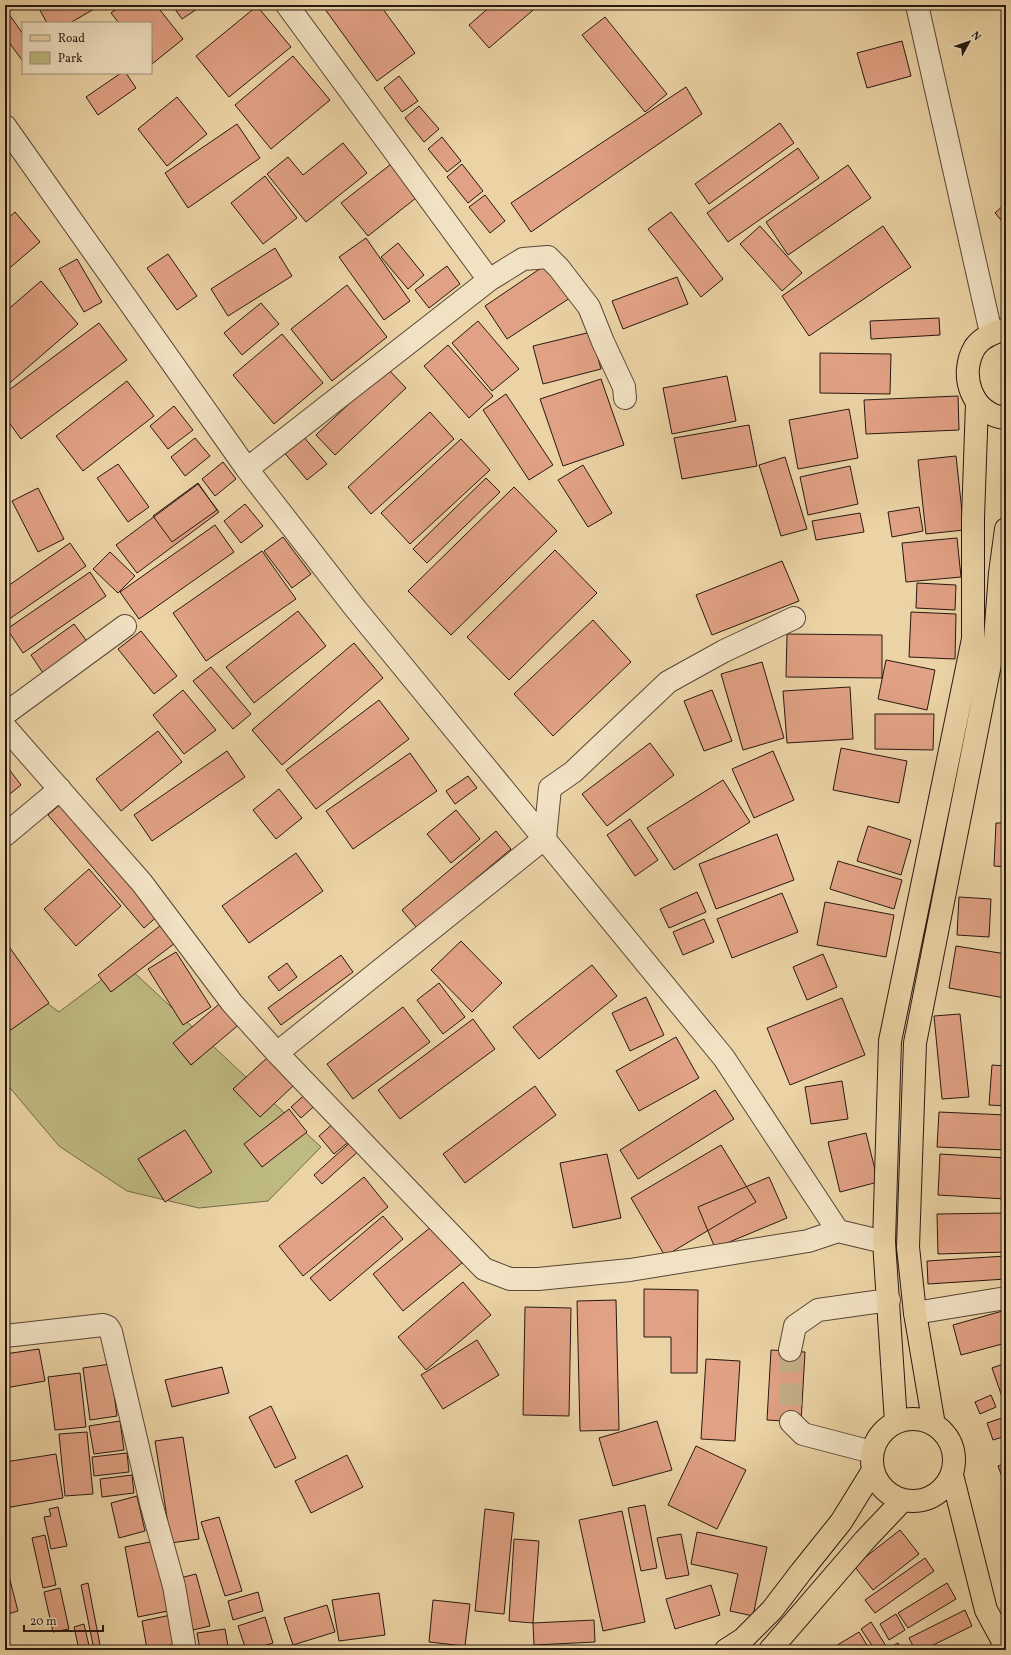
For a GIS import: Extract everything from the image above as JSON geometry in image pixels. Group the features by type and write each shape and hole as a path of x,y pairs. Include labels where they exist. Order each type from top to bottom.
{"main road":[{"path":"999,331 975,346 967,364 968,385 977,403 997,417 1006,418"},
{"path":"896,1422 884,1242 890,1041 973,639 973,518 977,403"},
{"path":"934,1425 915,1313 908,1247 915,1043 995,639 1000,573 1006,529"},
{"path":"726,1650 744,1639 772,1610 841,1522 872,1462 880,1433 896,1422 916,1419 934,1425 948,1438 954,1456 952,1475 986,1610 1006,1647"},
{"path":"872,1462 883,1490 902,1501 924,1501 941,1491 952,1475"},
{"path":"770,1650 865,1540 902,1501"}],"street":[{"path":"287,5 489,280"},
{"path":"917,5 924,42 999,331"},
{"path":"5,126 247,469 355,608 724,1058 838,1231"},
{"path":"247,469 489,280 523,259 548,257 559,268 589,307 603,342 624,386 625,398"},
{"path":"277,1053 545,838 550,788 573,772 668,682 724,651 794,618"},
{"path":"5,714 125,626"},
{"path":"5,726 40,768 142,883 232,1004 484,1269 510,1278 538,1279 630,1270 808,1241 838,1231 884,1242"},
{"path":"5,835 60,789"},
{"path":"915,1313 1006,1298"},
{"path":"790,1350 795,1326 818,1310 889,1300"},
{"path":"5,1336 103,1325 108,1327 111,1332 151,1503 174,1586 185,1650"},
{"path":"791,1422 803,1434 872,1462"}],"green space":[{"path":"124,963 321,1147 268,1201 199,1208 127,1191 59,1146 5,1082 5,972 59,1012"}],"building":[{"path":"37,5 101,5 72,22 46,22"},
{"path":"122,5 156,5 183,39 152,64 152,22 118,22 111,13"},
{"path":"172,5 203,5 182,19"},
{"path":"322,5 380,5 415,53 377,81"},
{"path":"492,5 539,5 489,48 469,25"},
{"path":"257,6 291,47 229,97 196,56"},
{"path":"6,10 22,33 22,60 5,37"},
{"path":"605,17 667,94 645,112 582,35"},
{"path":"902,41 911,76 867,88 857,53"},
{"path":"293,56 330,100 271,149 235,105"},
{"path":"120,74 127,74 136,88 98,115 86,97"},
{"path":"399,76 418,101 402,112 384,88"},
{"path":"686,87 702,114 531,232 511,203"},
{"path":"177,97 207,134 167,166 138,129"},
{"path":"419,106 439,129 424,142 405,118"},
{"path":"780,123 794,143 709,204 695,184"},
{"path":"237,124 260,158 188,208 165,173"},
{"path":"442,137 461,161 447,172 428,149"},
{"path":"343,143 367,173 306,222 267,174 288,157 303,175"},
{"path":"798,148 819,178 728,242 707,213"},
{"path":"395,161 421,194 368,236 341,203"},
{"path":"462,164 483,191 468,203 447,177"},
{"path":"848,165 871,198 788,255 766,222"},
{"path":"265,176 297,218 263,244 231,203"},
{"path":"485,195 505,221 490,233 469,207"},
{"path":"1006,203 1006,226 995,213"},
{"path":"15,212 40,242 5,272 5,221"},
{"path":"671,212 723,279 701,297 648,229"},
{"path":"760,226 802,273 782,291 740,244"},
{"path":"883,226 911,267 809,336 782,296"},
{"path":"366,238 410,301 384,320 339,257"},
{"path":"398,243 424,275 408,289 381,257"},
{"path":"275,248 292,276 228,316 211,289"},
{"path":"168,254 197,296 177,310 147,268"},
{"path":"77,259 102,302 84,312 59,269"},
{"path":"547,264 570,298 507,339 485,306"},
{"path":"447,266 460,284 429,308 415,290"},
{"path":"677,277 688,304 623,329 612,301"},
{"path":"41,281 78,324 5,387 5,312"},
{"path":"347,285 387,337 332,381 291,329"},
{"path":"261,303 279,324 242,355 224,333"},
{"path":"939,318 940,335 871,339 870,321"},
{"path":"478,321 519,369 492,391 452,343"},
{"path":"99,323 127,360 21,439 5,417 5,393"},
{"path":"591,332 601,369 543,384 533,346"},
{"path":"282,334 323,383 274,424 233,375"},
{"path":"448,345 493,396 469,418 424,366"},
{"path":"820,353 891,354 890,394 820,393"},
{"path":"387,368 406,388 335,455 316,435"},
{"path":"727,376 736,421 672,434 663,388"},
{"path":"601,379 624,445 563,466 540,399"},
{"path":"127,381 154,416 83,471 56,436"},
{"path":"506,394 553,465 529,480 483,410"},
{"path":"958,396 959,430 866,434 864,400"},
{"path":"174,406 193,430 168,449 150,426"},
{"path":"849,409 858,458 798,469 789,420"},
{"path":"430,412 454,439 371,514 348,487"},
{"path":"749,425 757,466 682,479 674,438"},
{"path":"302,435 327,464 307,480 283,451"},
{"path":"195,438 210,456 185,476 171,457"},
{"path":"461,439 490,470 410,544 381,513"},
{"path":"956,456 964,530 926,534 918,460"},
{"path":"785,457 807,529 781,536 759,465"},
{"path":"223,462 236,479 215,496 202,479"},
{"path":"118,464 149,507 128,522 97,478"},
{"path":"583,465 612,513 588,527 558,480"},
{"path":"850,466 858,504 808,515 800,477"},
{"path":"486,478 500,492 427,563 413,549"},
{"path":"198,483 217,510 172,542 153,516"},
{"path":"198,484 219,512 137,573 116,545"},
{"path":"514,487 557,531 451,635 408,591"},
{"path":"38,488 64,539 38,552 12,501"},
{"path":"245,504 263,526 241,543 224,521"},
{"path":"919,507 923,531 892,537 888,512"},
{"path":"860,513 864,532 816,540 812,521"},
{"path":"215,525 234,552 139,619 120,592"},
{"path":"283,537 311,574 292,588 264,551"},
{"path":"957,538 961,577 906,582 902,543"},
{"path":"70,543 86,566 5,622 5,588"},
{"path":"555,550 597,593 509,680 467,637"},
{"path":"262,551 296,599 206,661 173,613"},
{"path":"110,552 135,576 118,593 93,569"},
{"path":"782,561 799,601 712,635 696,595"},
{"path":"90,572 106,596 23,653 7,629"},
{"path":"917,583 956,585 955,610 916,608"},
{"path":"298,611 326,646 254,703 226,667"},
{"path":"911,612 956,614 955,659 909,657"},
{"path":"593,620 631,662 553,736 514,694"},
{"path":"74,624 89,644 45,676 31,655"},
{"path":"141,631 177,676 154,694 118,649"},
{"path":"787,634 882,635 882,678 786,677"},
{"path":"354,643 383,678 282,765 252,730"},
{"path":"886,660 935,670 927,710 878,699"},
{"path":"762,662 784,738 743,750 721,674"},
{"path":"211,667 251,714 233,729 193,681"},
{"path":"850,687 853,739 787,743 783,691"},
{"path":"183,690 216,730 184,754 153,715"},
{"path":"712,690 732,741 704,751 684,701"},
{"path":"379,700 409,739 316,809 286,770"},
{"path":"875,714 934,714 933,750 875,749"},
{"path":"158,731 182,762 121,811 96,779"},
{"path":"650,743 674,775 607,826 582,794"},
{"path":"841,748 907,761 899,803 833,790"},
{"path":"227,751 245,777 152,841 134,815"},
{"path":"773,751 794,800 754,818 732,769"},
{"path":"410,753 437,791 353,849 326,811"},
{"path":"5,764 21,785 5,798"},
{"path":"468,776 477,788 455,804 446,791"},
{"path":"723,780 750,822 674,870 647,828"},
{"path":"279,789 302,818 276,839 253,810"},
{"path":"64,801 160,914 144,928 48,815"},
{"path":"456,810 480,839 451,863 427,834"},
{"path":"630,819 658,860 635,876 607,835"},
{"path":"996,823 1006,823 1006,867 994,866"},
{"path":"868,826 911,840 901,875 857,861"},
{"path":"496,831 511,849 417,928 402,910"},
{"path":"777,834 794,880 716,909 699,864"},
{"path":"296,853 323,891 249,943 222,906"},
{"path":"838,861 902,880 894,909 830,889"},
{"path":"89,869 121,906 76,946 44,909"},
{"path":"697,892 706,912 669,928 660,909"},
{"path":"782,893 798,932 732,958 717,919"},
{"path":"959,897 991,899 989,937 957,935"},
{"path":"825,902 894,915 886,957 817,945"},
{"path":"704,919 714,942 683,955 673,932"},
{"path":"161,925 175,943 111,992 98,975"},
{"path":"5,941 49,1003 5,1034"},
{"path":"461,941 502,983 472,1012 431,970"},
{"path":"956,946 1006,954 1005,998 949,988"},
{"path":"176,952 211,1007 183,1025 148,969"},
{"path":"823,954 837,987 807,1000 793,967"},
{"path":"341,955 353,972 281,1025 268,1008"},
{"path":"287,963 297,977 279,991 268,977"},
{"path":"592,965 617,996 539,1059 513,1027"},
{"path":"439,983 465,1017 443,1034 417,1000"},
{"path":"646,997 664,1035 630,1051 612,1013"},
{"path":"842,998 865,1055 790,1085 767,1028"},
{"path":"224,1000 242,1022 191,1065 173,1043"},
{"path":"403,1007 430,1042 353,1099 327,1064"},
{"path":"960,1014 969,1097 942,1099 934,1016"},
{"path":"473,1019 495,1049 400,1119 378,1090"},
{"path":"676,1037 699,1078 639,1111 616,1071"},
{"path":"267,1058 293,1086 260,1117 233,1089"},
{"path":"992,1065 1006,1066 1006,1106 989,1105"},
{"path":"842,1081 848,1119 811,1124 805,1087"},
{"path":"535,1086 556,1115 465,1183 443,1154"},
{"path":"715,1090 734,1119 638,1179 620,1150"},
{"path":"309,1091 319,1102 301,1118 291,1107"},
{"path":"289,1109 307,1132 262,1167 244,1144"},
{"path":"939,1112 1006,1115 1006,1150 937,1147"},
{"path":"335,1122 351,1140 334,1154 319,1136"},
{"path":"185,1130 212,1172 165,1202 138,1159"},
{"path":"866,1133 878,1182 840,1192 828,1142"},
{"path":"354,1139 362,1148 322,1184 314,1175"},
{"path":"721,1145 756,1202 665,1256 631,1198"},
{"path":"607,1154 621,1218 573,1228 560,1163"},
{"path":"940,1154 1006,1158 1006,1199 938,1195"},
{"path":"364,1177 388,1207 303,1276 279,1246"},
{"path":"769,1177 787,1218 715,1248 698,1207"},
{"path":"1006,1213 1006,1252 938,1254 937,1214"},
{"path":"383,1216 403,1239 330,1301 310,1278"},
{"path":"431,1227 462,1263 403,1311 373,1274"},
{"path":"1006,1256 1006,1279 928,1284 927,1261"},
{"path":"463,1282 491,1315 426,1370 398,1337"},
{"path":"644,1289 698,1290 697,1373 671,1373 671,1337 644,1337"},
{"path":"616,1300 619,1430 580,1431 577,1301"},
{"path":"525,1307 571,1308 569,1416 523,1415"},
{"path":"1006,1310 1006,1343 961,1355 953,1325"},
{"path":"477,1340 499,1375 443,1409 421,1375"},
{"path":"39,1349 45,1381 5,1388 5,1354"},
{"path":"771,1350 805,1352 801,1422 767,1420"},
{"path":"706,1359 740,1361 735,1441 701,1439"},
{"path":"1006,1363 1006,1408 992,1368"},
{"path":"110,1364 117,1416 90,1420 83,1368"},
{"path":"222,1367 229,1393 172,1407 165,1380"},
{"path":"80,1373 86,1427 55,1430 48,1377"},
{"path":"991,1395 996,1407 980,1414 975,1402"},
{"path":"271,1406 296,1458 275,1468 249,1417"},
{"path":"1005,1417 1006,1436 993,1440 987,1423"},
{"path":"120,1421 124,1450 94,1454 89,1426"},
{"path":"657,1421 672,1470 613,1486 599,1438"},
{"path":"87,1432 93,1494 65,1496 59,1434"},
{"path":"183,1437 199,1539 171,1543 155,1441"},
{"path":"696,1446 746,1470 717,1529 668,1505"},
{"path":"127,1453 129,1472 94,1476 92,1457"},
{"path":"56,1454 63,1498 5,1508 5,1462"},
{"path":"347,1455 363,1487 311,1513 295,1481"},
{"path":"1006,1464 1006,1488 998,1466"},
{"path":"132,1475 134,1493 102,1497 100,1479"},
{"path":"137,1496 145,1531 119,1538 111,1503"},
{"path":"645,1505 657,1568 641,1571 628,1508"},
{"path":"58,1507 67,1546 51,1549 44,1517 51,1516 49,1509"},
{"path":"485,1509 514,1513 504,1614 475,1611"},
{"path":"622,1511 645,1622 603,1631 579,1520"},
{"path":"219,1517 242,1591 225,1596 201,1522"},
{"path":"900,1530 919,1554 873,1590 854,1566"},
{"path":"697,1532 767,1547 753,1616 730,1611 738,1574 691,1564"},
{"path":"681,1534 689,1575 666,1579 657,1538"},
{"path":"45,1535 56,1585 43,1588 32,1538"},
{"path":"514,1539 539,1541 533,1623 509,1621"},
{"path":"155,1541 168,1611 138,1617 125,1547"},
{"path":"925,1558 934,1571 875,1613 865,1600"},
{"path":"5,1561 18,1611 5,1615"},
{"path":"196,1574 210,1626 193,1630 180,1578"},
{"path":"88,1583 101,1650 94,1650 81,1585"},
{"path":"947,1583 956,1599 908,1628 898,1613"},
{"path":"711,1585 720,1615 675,1629 666,1599"},
{"path":"60,1588 69,1629 53,1632 44,1592"},
{"path":"258,1592 263,1611 233,1620 228,1601"},
{"path":"379,1593 385,1635 339,1641 332,1600"},
{"path":"433,1600 470,1604 465,1646 429,1642"},
{"path":"327,1605 335,1632 293,1645 284,1618"},
{"path":"965,1610 972,1626 923,1650 915,1650 909,1638"},
{"path":"896,1614 905,1630 889,1640 880,1624"},
{"path":"171,1615 177,1644 147,1649 142,1621"},
{"path":"265,1617 273,1643 251,1650 246,1650 238,1626"},
{"path":"594,1620 595,1642 534,1645 533,1623"},
{"path":"871,1622 886,1646 881,1650 875,1650 861,1629"},
{"path":"84,1624 90,1650 79,1650 74,1627"},
{"path":"225,1629 228,1646 200,1650 197,1633"},
{"path":"859,1632 870,1650 829,1650"},
{"path":"898,1643 902,1650 887,1649"}],"tunnel":[{"path":"790,1350 791,1422"}]}
